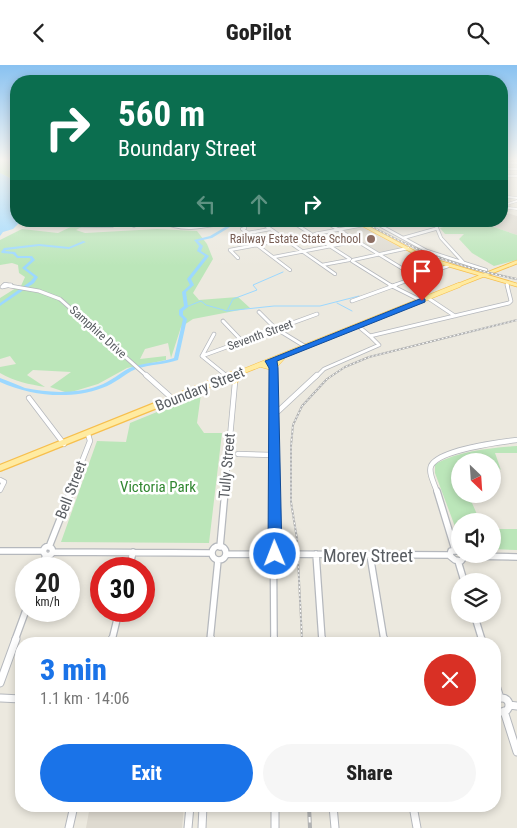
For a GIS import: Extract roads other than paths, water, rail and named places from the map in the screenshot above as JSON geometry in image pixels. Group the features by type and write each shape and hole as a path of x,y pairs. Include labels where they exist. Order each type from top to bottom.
{"main road":[{"path":"367,227 406,248 448,266 477,274 488,274 517,284"},
{"path":"368,227 406,248 445,263 503,278 517,284"},
{"name":"Boundary Street","path":"0,470 218,382 232,382 243,372 517,263"},
{"name":"Boundary Street","path":"449,290 488,274 509,268 517,263"},
{"path":"503,278 498,275 509,268"},
{"path":"466,283 479,276 477,274"},
{"path":"260,365 270,365 274,368 286,355"}],"street":[{"path":"267,227 334,274"},
{"path":"300,227 393,287 422,301"},
{"path":"333,227 418,278"},
{"path":"238,257 230,251 353,227"},
{"path":"383,227 427,251 488,274"},
{"path":"242,229 251,237"},
{"path":"248,233 270,229"},
{"path":"403,238 435,229 463,263"},
{"path":"274,257 357,241"},
{"path":"257,245 290,270"},
{"path":"322,265 406,248"},
{"path":"352,301 448,266"},
{"path":"370,336 510,303 507,284"},
{"name":"Samphire Drive","path":"2,289 10,286 29,289 46,292 60,299 174,400"},
{"path":"428,299 455,316"},
{"path":"259,312 278,329 306,347"},
{"name":"Seventh Street","path":"202,356 317,314"},
{"path":"224,321 243,342"},
{"path":"274,415 324,369 379,345 358,326"},
{"path":"214,334 202,356 232,382"},
{"path":"270,361 273,363 274,368 274,637"},
{"name":"Tully Street","path":"220,547 232,382"},
{"path":"29,398 64,444"},
{"name":"Bell Street","path":"51,549 90,441 88,434"},
{"path":"451,526 430,470 432,463 440,457 480,446 515,442"},
{"path":"238,455 273,455"},
{"path":"0,480 4,481 0,490"},
{"path":"220,547 226,550 227,554 218,560 213,558 211,553 215,548 220,547"},
{"path":"0,551 44,553 51,549 211,553"},
{"path":"450,555 451,551"},
{"path":"132,557 133,552"},
{"path":"43,557 44,553"},
{"name":"Morey Street","path":"227,554 450,555"},
{"path":"316,554 322,637"},
{"path":"370,555 385,637"},
{"path":"501,556 517,557"},
{"path":"211,637 218,560"},
{"path":"17,637 22,622"},
{"path":"113,637 116,622"},
{"path":"477,623 481,637"},
{"path":"0,683 15,641"},
{"path":"0,698 15,699"},
{"path":"501,701 506,700 510,707 517,752"},
{"path":"68,828 72,812"},
{"path":"188,828 189,812"},
{"path":"202,828 203,812"},
{"path":"275,812 275,828"},
{"path":"334,812 335,828"},
{"path":"414,812 417,828"}],"water":[{"path":"0,196 10,196 10,227 15,227 3,232 0,236"}],"waterway":[{"path":"0,380 24,389 50,393 77,392 101,387 135,368 176,359 185,319 181,315 181,310 186,307 184,292 192,285 189,279 207,256 199,251 201,246 196,240 211,237 228,227"},
{"path":"0,305 33,282 36,277 24,268 33,260 31,257 17,257 14,253 3,252 5,249 39,245 69,248 84,242"},
{"path":"227,311 233,299 257,290 253,285 283,272"},
{"path":"227,311 274,306 320,306 359,296"},
{"path":"186,307 201,301 206,305 227,311"},
{"path":"337,303 352,311"}],"railway":[{"path":"373,227 437,257 517,279"},
{"path":"302,637 297,539 291,502 291,446 293,425 302,406 327,379 345,367 369,357 517,320"},
{"path":"309,812 310,828"}],"place":[{"name":"Railway Estate State School","path":"371,239"}],"park label":[{"name":"Victoria Park","path":"158,487"}]}
